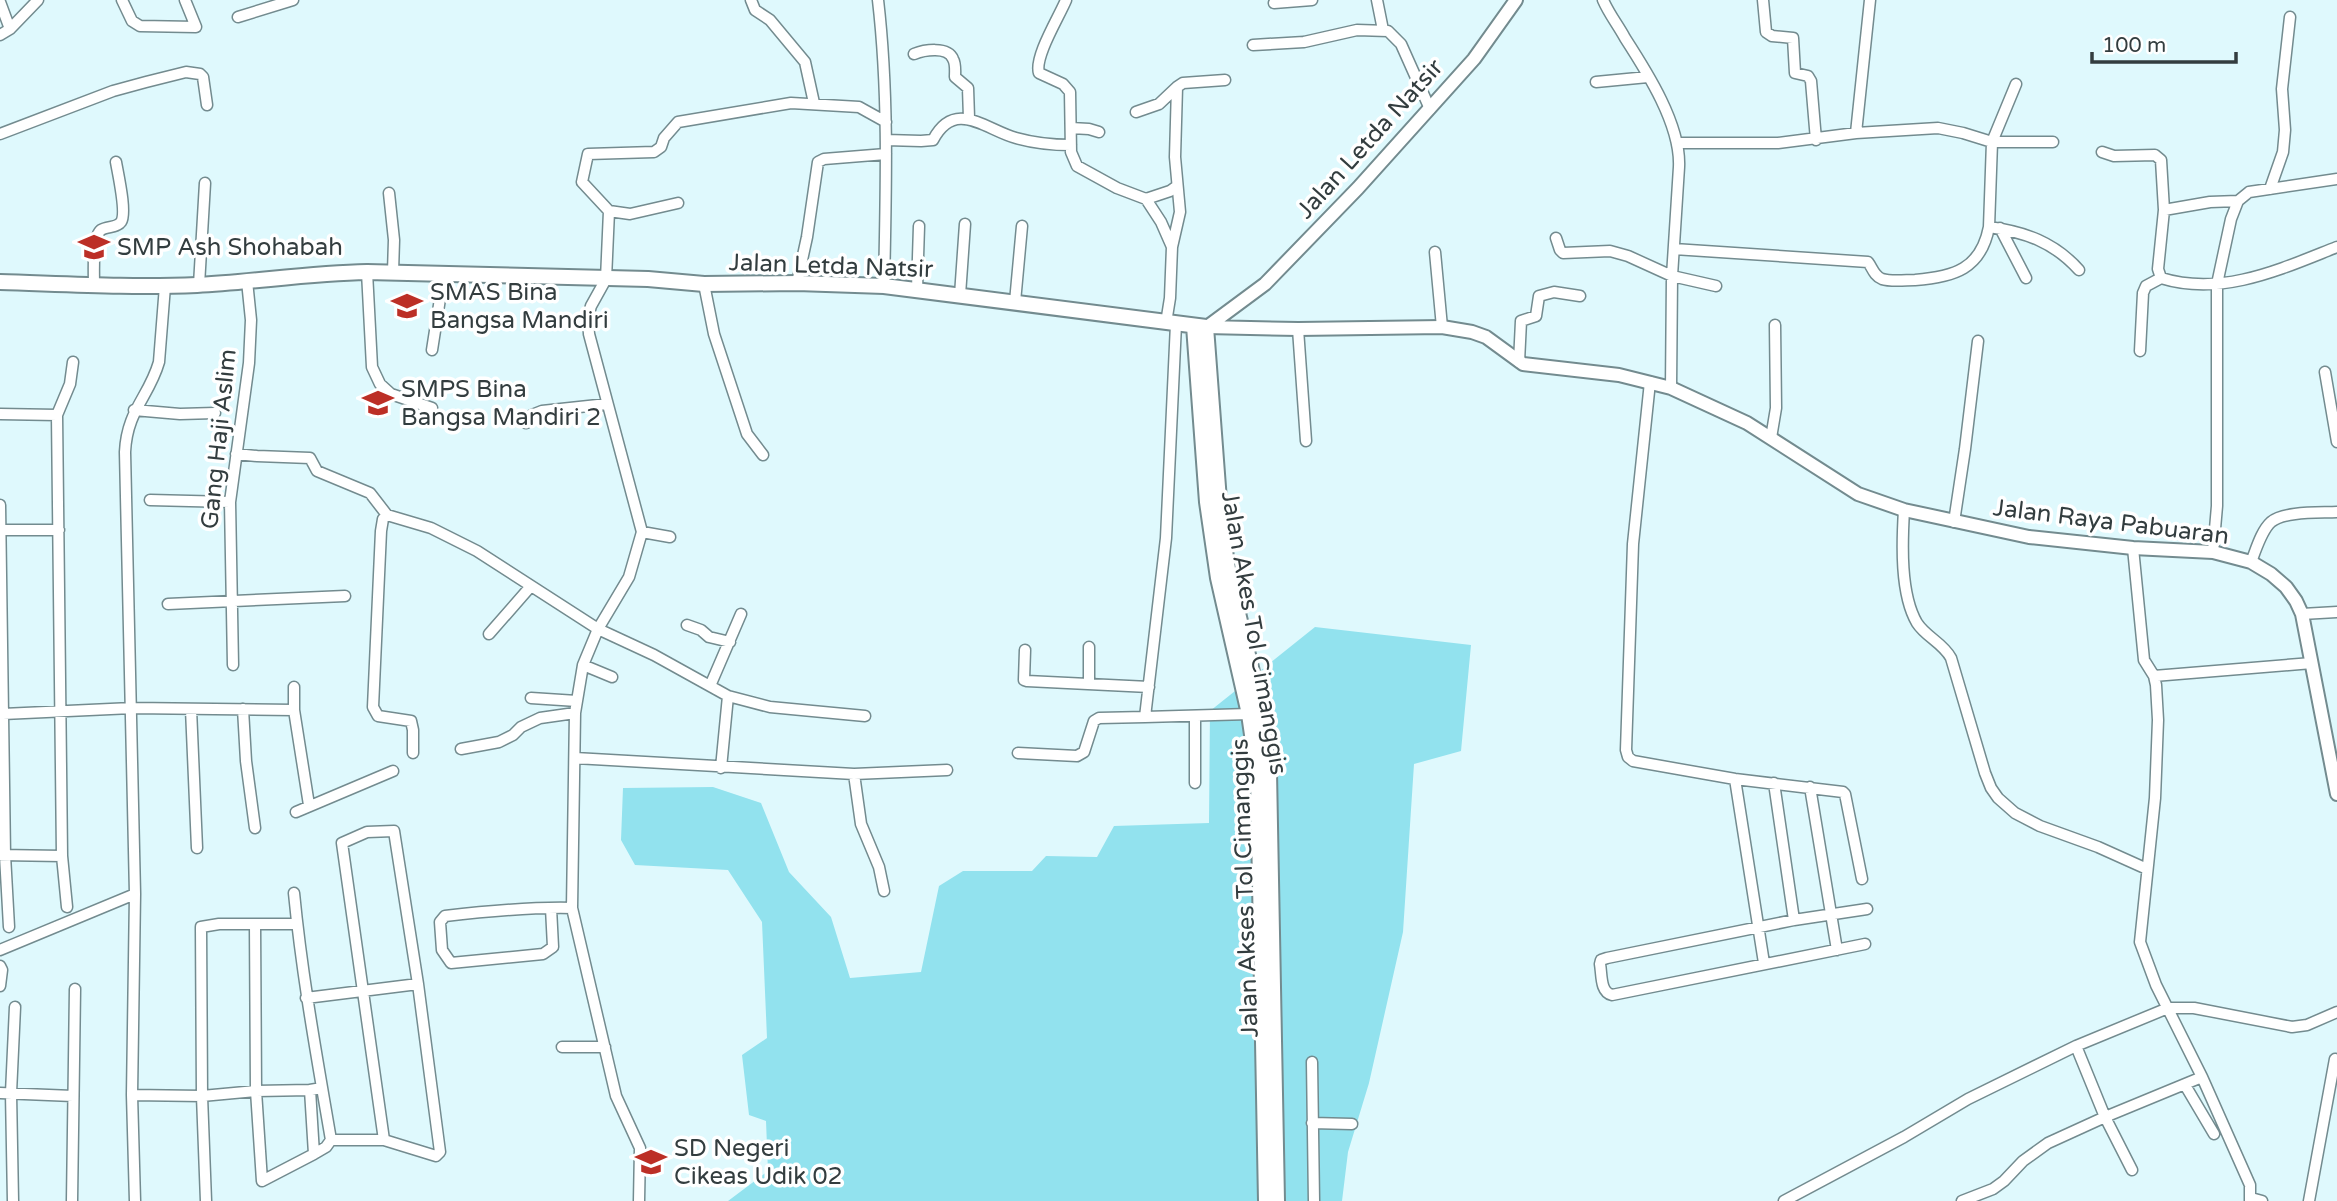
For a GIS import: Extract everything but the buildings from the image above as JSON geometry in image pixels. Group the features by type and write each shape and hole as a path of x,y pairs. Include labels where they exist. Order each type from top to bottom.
{"main road":[{"name":"Jalan Letda Natsir","path":"0,282 165,286 327,272 393,272 648,279 704,284 884,286 1200,326"},
{"name":"Jalan Akes Tol Cimanggis","path":"1200,326 1207,502 1218,578 1249,714 1258,776 1266,1201"},
{"name":"Jalan Akses Tol Cimanggis","path":"1200,326 1229,575 1259,701 1269,772 1277,1201"}],"street":[{"path":"0,35 10,29 38,0"},
{"path":"122,0 132,21 140,26 196,27 185,0"},
{"path":"238,17 265,5 293,0"},
{"path":"751,0 755,10 770,20 805,62 814,103"},
{"path":"878,0 884,50 886,122 884,286"},
{"path":"1066,0 1041,53 1038,68 1040,73 1063,84 1070,92 1071,152 1077,166 1117,188 1146,199 1161,222 1172,247"},
{"path":"1274,3 1311,0"},
{"path":"1377,0 1383,30"},
{"name":"Jalan Letda Natsir","path":"1200,326 1275,275 1366,180 1474,59 1516,0"},
{"path":"1763,0 1766,32 1772,36 1793,38 1795,73 1808,76 1811,81 1816,140"},
{"path":"1856,133 1870,0"},
{"path":"1606,1 1667,114 1678,143 1680,161 1672,276 1671,388"},
{"path":"0,2 10,29"},
{"path":"2270,189 2283,152 2285,130 2282,89 2290,17"},
{"path":"1253,46 1304,42 1342,32 1383,30 1393,35 1401,44 1430,109"},
{"path":"914,54 930,50 950,54 954,60 956,77 968,88 969,118"},
{"path":"0,134 113,91 186,72 203,77 207,105"},
{"path":"1596,82 1648,77"},
{"path":"1136,112 1159,104 1177,87 1195,81 1225,80"},
{"path":"2016,83 1992,142 1995,228 2026,278"},
{"path":"1145,718 1166,538 1172,247 1180,212 1177,186 1177,87"},
{"path":"678,203 630,214 609,211 582,182 588,154 654,152 661,147 664,138 678,122 791,103 859,107 886,122"},
{"path":"886,140 933,139 938,130 954,120 969,118 1012,137 1045,144 1071,145"},
{"path":"1071,128 1099,132"},
{"path":"1678,143 1758,144 1816,140 1856,133 1938,128 1992,142 2053,142"},
{"path":"2102,152 2114,156 2155,155 2161,160 2164,210 2158,269 2161,278"},
{"path":"797,283 818,162 824,159 886,154"},
{"path":"94,284 96,238 101,230 119,225 122,221 116,162"},
{"path":"2213,552 2217,506 2217,284 2231,219 2238,201 2249,192 2337,179"},
{"path":"199,285 205,183"},
{"path":"1146,199 1177,186"},
{"path":"389,193 394,240 393,272"},
{"path":"2164,210 2210,202 2238,201"},
{"path":"609,211 607,279 591,306 588,317 589,334 642,532 629,576 598,629 583,665 575,713 572,908 616,1096 640,1148 639,1201"},
{"path":"960,295 965,224"},
{"path":"917,289 919,226"},
{"path":"1015,302 1022,226"},
{"path":"1674,249 1868,262 1875,274 1882,279 1933,279 1952,275 1977,257 1995,228"},
{"path":"1995,228 2039,239 2053,246 2079,270"},
{"path":"1556,238 1563,253 1610,251 1672,276 1716,286"},
{"path":"2140,351 2143,293 2146,286 2161,278 2190,284 2217,284 2265,276 2337,247"},
{"path":"1436,252 1442,327"},
{"path":"367,272 372,367 380,384 391,394 432,408"},
{"path":"432,350 444,273"},
{"name":"Gang Haji Aslim","path":"233,665 230,502 249,362 251,320 247,281"},
{"path":"704,284 714,334 747,434 763,455"},
{"path":"135,1201 132,1095 135,894 125,452 129,422 159,362 165,286"},
{"path":"1518,362 1521,321 1536,316 1539,296 1554,292 1580,296"},
{"path":"1771,438 1776,408 1775,325"},
{"name":"Jalan Raya Pabuaran","path":"1200,326 1298,329 1442,327 1472,332 1486,337 1518,362 1529,366 1608,373 1671,388 1724,411 1858,494 1904,510 2029,537 2133,548 2213,552 2251,562 2271,573 2286,587 2302,614 2337,794"},
{"path":"1298,329 1306,441"},
{"path":"1954,522 1978,341"},
{"path":"67,907 62,856 57,415 70,384 73,362"},
{"path":"2325,372 2337,442"},
{"path":"1650,382 1633,544 1626,750 1628,757 1633,761 1735,779 1836,790 1845,794 1862,879"},
{"path":"526,423 532,415 541,411 607,404"},
{"path":"134,410 215,414"},
{"path":"0,414 57,415"},
{"path":"236,454 310,458 317,471 370,493 387,515 431,528 477,551 598,629 654,655 728,696 770,707 865,716"},
{"path":"150,500 230,502"},
{"path":"0,505 2,855 9,927"},
{"path":"1904,510 1904,565 1910,605 1919,626 1945,649 1951,658 1991,788 2007,807 2023,818 2147,869"},
{"path":"2251,562 2266,529 2273,521 2284,516 2337,512"},
{"path":"387,515 383,519 381,531 373,706 377,716 411,721 413,753"},
{"path":"1,530 59,530"},
{"path":"642,532 670,537"},
{"path":"2133,548 2144,660 2154,676 2158,695 2155,798 2140,942 2250,1185 2250,1200 2262,1201"},
{"path":"489,634 531,586"},
{"path":"168,604 345,596"},
{"path":"2302,614 2337,612"},
{"path":"710,686 741,614"},
{"path":"687,625 701,630 709,637 730,642"},
{"path":"1089,647 1089,684"},
{"path":"1025,650 1024,680 1149,687"},
{"path":"2154,676 2312,663"},
{"path":"583,665 612,677"},
{"path":"294,687 294,710 309,805"},
{"path":"721,768 728,696"},
{"path":"531,698 577,701"},
{"path":"3,714 132,708 294,710"},
{"path":"191,709 197,848"},
{"path":"243,709 246,761 255,828"},
{"path":"461,748 499,742 513,735 520,727 540,718 575,713"},
{"path":"1017,753 1077,756 1084,752 1094,721 1099,718 1249,714"},
{"path":"1195,717 1195,783"},
{"path":"575,758 854,774 947,771"},
{"path":"296,812 393,771"},
{"path":"854,774 861,824 879,867 884,891"},
{"path":"1735,779 1764,963"},
{"path":"1774,783 1794,920"},
{"path":"1810,787 1837,950"},
{"path":"331,1140 384,1140 436,1156 440,1152 394,831 367,832 342,843 384,1140"},
{"path":"2,855 62,856"},
{"path":"255,924 256,1091 261,1181 326,1147 331,1140 306,998 294,893"},
{"path":"0,950 135,894"},
{"path":"551,908 553,947 544,954 450,963 442,950 440,922 445,916 551,908 572,908"},
{"path":"1865,944 1612,995 1604,990 1600,964 1606,958 1794,920 1867,909"},
{"path":"207,1201 202,1096 201,930 203,925 297,924"},
{"path":"0,966 0,986"},
{"path":"306,998 418,984"},
{"path":"72,1201 75,989"},
{"path":"13,1201 11,1093 15,1007"},
{"path":"1784,1201 1968,1099 2076,1046 2168,1008 2194,1008 2292,1027 2306,1026 2337,1012"},
{"path":"2076,1046 2105,1117 2132,1170"},
{"path":"562,1047 604,1047"},
{"path":"2309,1201 2332,1098 2336,1055"},
{"path":"1312,1062 1314,1201"},
{"path":"1962,1201 1993,1189 2023,1161 2048,1143 2203,1077"},
{"path":"2185,1085 2214,1134"},
{"path":"132,1095 202,1096 322,1088"},
{"path":"310,1090 314,1154"},
{"path":"0,1093 73,1096"},
{"path":"1312,1123 1352,1124"}],"shaded area":[{"path":"1315,627 1471,645 1461,751 1414,764 1403,932 1369,1083 1348,1152 1342,1201 728,1201 768,1171 766,1121 749,1115 742,1055 767,1038 762,922 728,870 635,865 621,840 623,788 713,787 761,803 789,872 831,917 850,978 921,972 939,886 963,871 1032,871 1046,856 1097,857 1114,826 1209,823 1210,711"}],"place":[{"name":"SMP Ash Shohabah","path":"94,247"},
{"name":"SMAS Bina Bangsa Mandiri","path":"407,306"},
{"name":"SMPS Bina Bangsa Mandiri 2","path":"378,403"},
{"name":"SD Negeri Cikeas Udik 02","path":"651,1162"}]}
